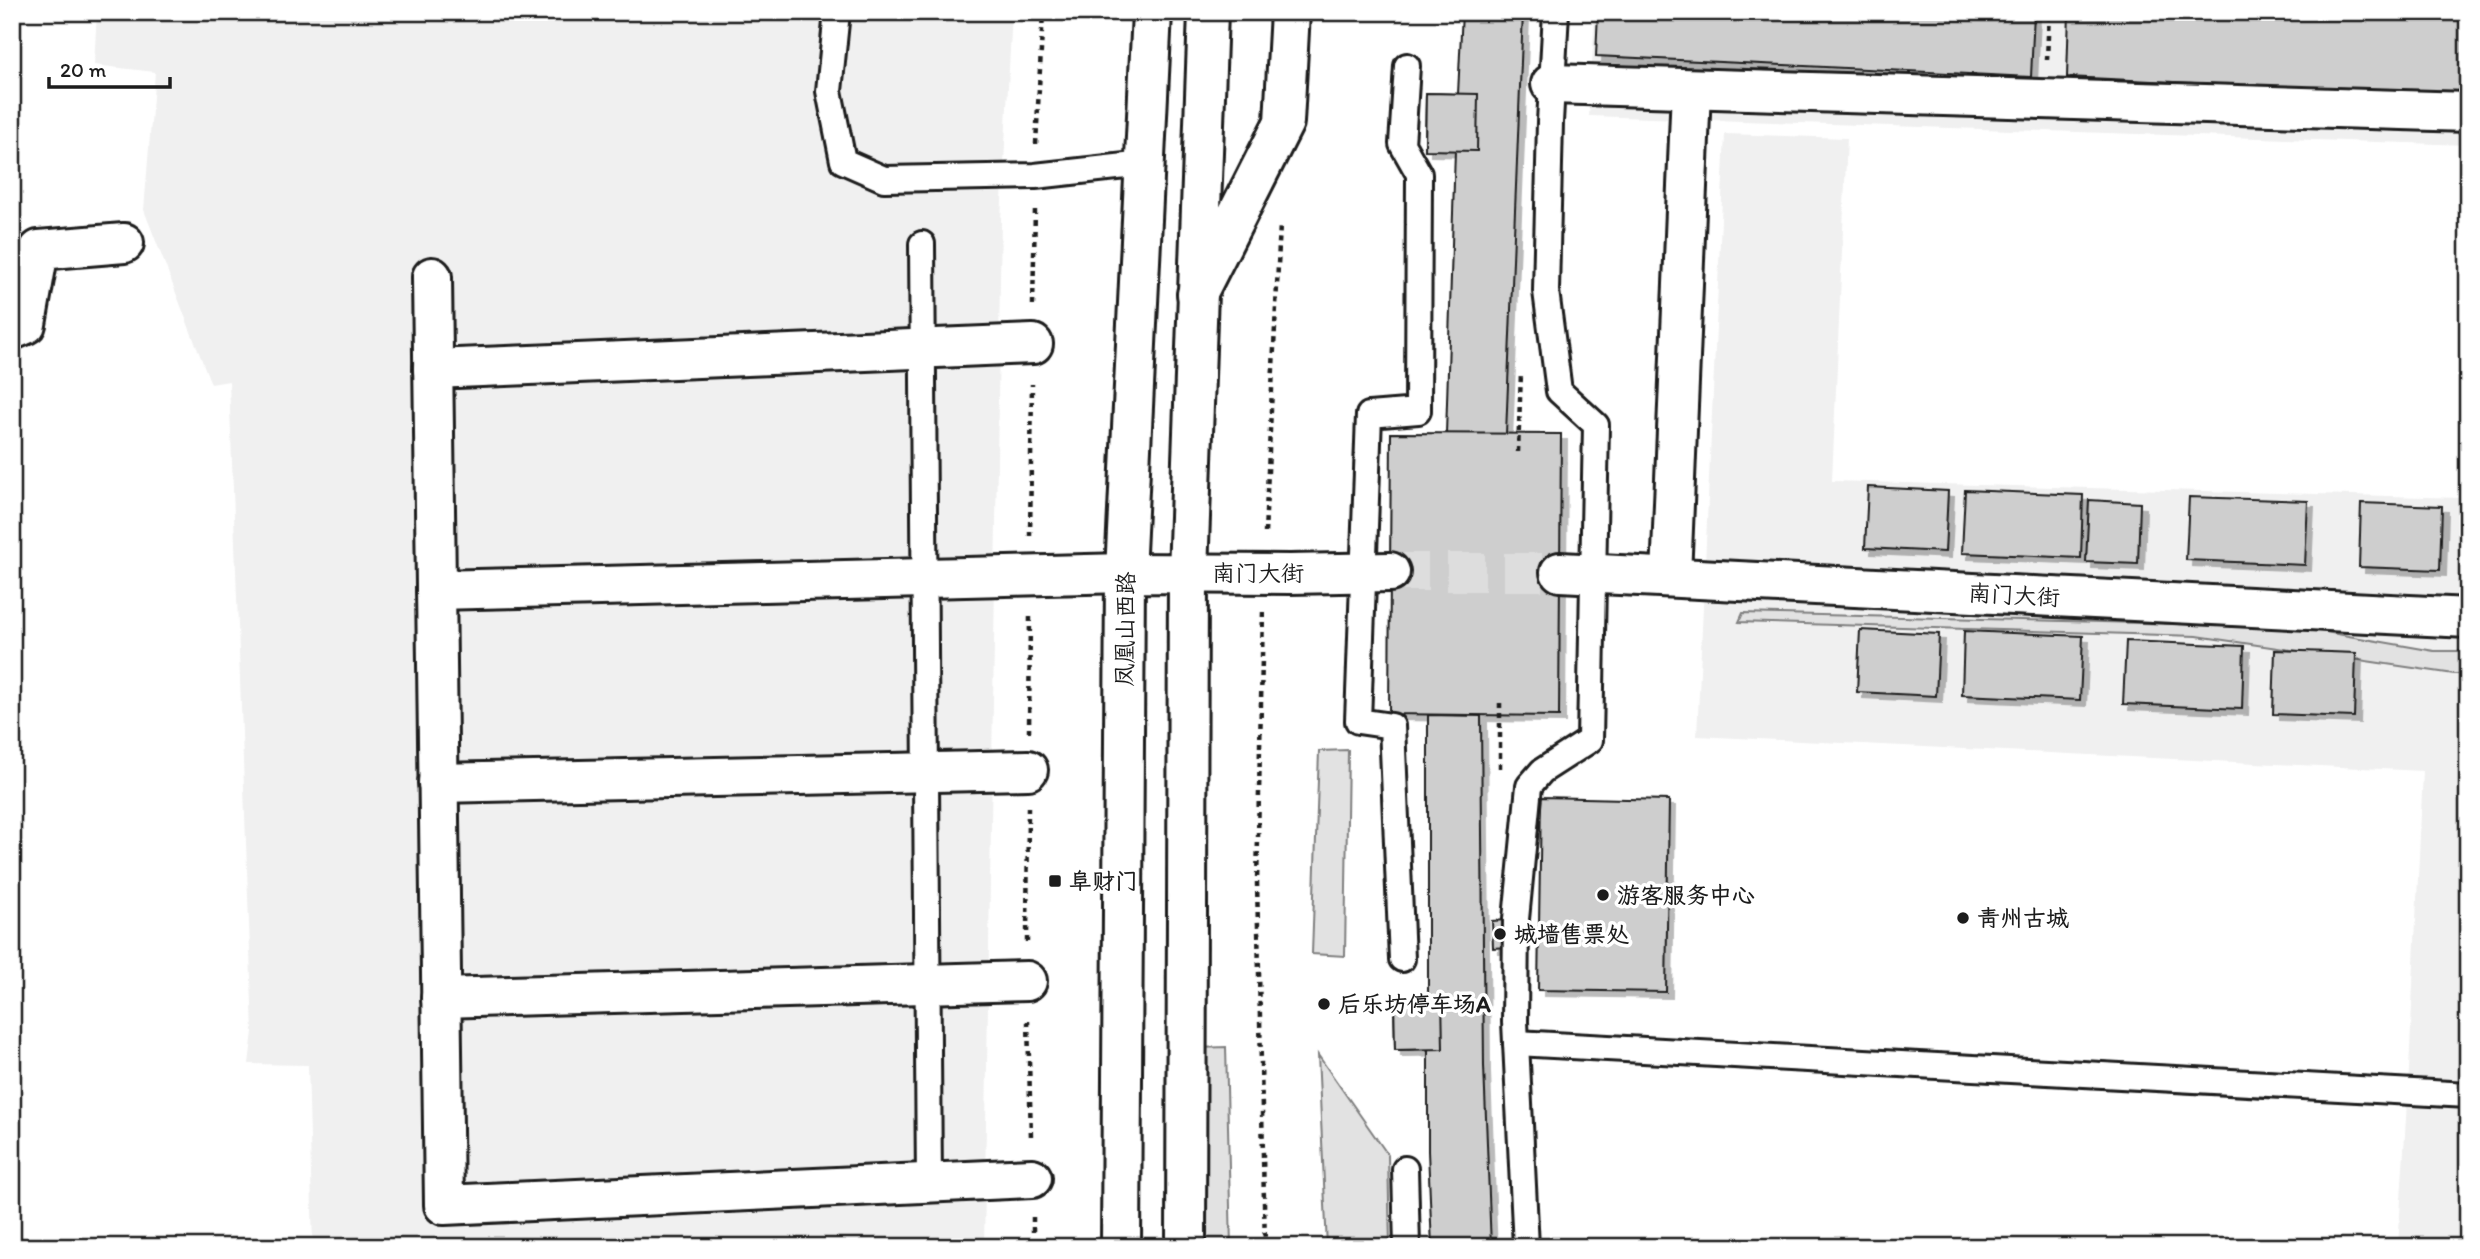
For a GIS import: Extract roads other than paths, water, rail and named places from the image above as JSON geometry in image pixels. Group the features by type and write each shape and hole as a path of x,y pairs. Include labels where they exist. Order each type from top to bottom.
{"street":[{"name":"凤凰山西路","path":"1121,1247 1125,573 1152,12"},
{"path":"1186,1247 1188,573 1208,12"},
{"path":"1197,294 1284,121 1290,12"},
{"path":"1551,85 2468,112"},
{"path":"1671,577 1691,89"},
{"path":"12,330 26,324 39,250 124,243"},
{"path":"432,277 444,1205 1032,1178"},
{"path":"433,369 1033,344"},
{"name":"南门大街","path":"436,590 1125,573 1377,572"},
{"name":"南门大街","path":"1577,572 2468,618"},
{"path":"438,783 1028,770"},
{"path":"441,998 1027,981"}],"lane":[{"path":"836,12 829,91 843,161 884,179 1035,176 1144,164"},
{"path":"1526,1247 1516,1043 1516,919 1529,786 1542,771 1590,740 1577,572 1596,425 1559,391 1546,291 1551,85 1556,12"},
{"path":"1402,959 1392,726 1358,721 1377,572 1369,415 1418,411 1419,174 1402,144 1407,66"},
{"path":"922,244 929,1183"},
{"path":"1516,1043 2468,1095"},
{"path":"1405,1169 1407,1247"}],"tunnel":[{"path":"1390,572 1560,572"}],"place":[{"name":"阜财门","path":"1055,881"},
{"name":"游客服务中心","path":"1603,895"},
{"name":"青州古城","path":"1963,918"},
{"name":"城墙售票处","path":"1500,934"},
{"name":"后乐坊停车场A","path":"1324,1004"}]}
